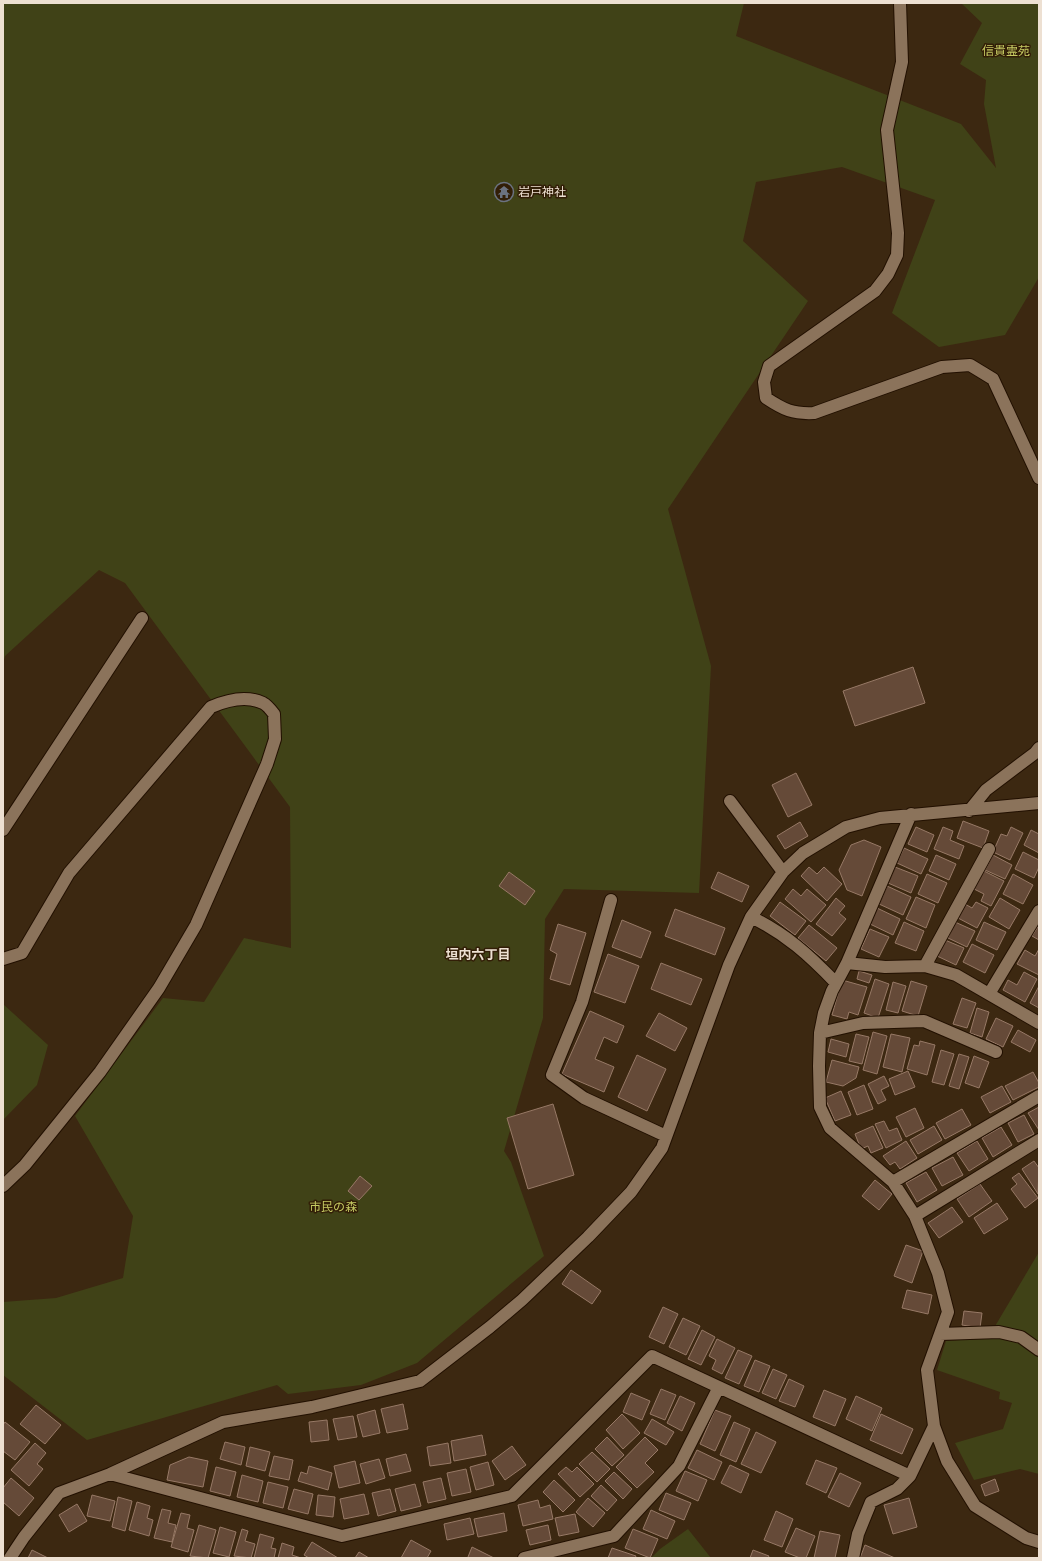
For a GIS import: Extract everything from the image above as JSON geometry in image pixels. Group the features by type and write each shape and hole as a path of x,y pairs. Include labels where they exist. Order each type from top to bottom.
{"street":[{"path":"900,3 902,62 887,130 898,233 897,255 888,274 876,291 770,366 764,382 766,398 781,408 797,414 814,413 942,367 970,365 993,379 1039,478"},
{"path":"3,830 142,618"},
{"path":"3,959 22,953 69,874 211,707 228,700 252,699 264,703 274,714 275,739 257,790 196,925 159,988 100,1072 25,1165 3,1186"},
{"path":"969,811 986,790 1035,753 1039,748"},
{"path":"730,801 783,872"},
{"path":"10,1558 24,1537 60,1493 110,1474 223,1422 312,1407 420,1381 490,1327 522,1300 588,1237 631,1192 662,1148 729,965 751,917 783,872 803,853 846,827 880,818 911,814 969,811 1039,803"},
{"path":"911,814 847,962 836,983 824,1014 820,1033 820,1107 830,1128 892,1182 915,1216 938,1273 948,1312 926,1370 934,1426 947,1461 975,1506 1026,1538 1039,1542"},
{"path":"925,966 989,849"},
{"path":"611,900 582,1002 552,1075 584,1098 666,1136"},
{"path":"989,994 1039,911"},
{"path":"751,917 770,926 805,951 836,983"},
{"path":"847,962 885,967 925,966 956,975 1039,1023"},
{"path":"820,1033 863,1023 924,1021 996,1052"},
{"path":"892,1182 1039,1096"},
{"path":"915,1216 1039,1140"},
{"path":"940,1334 999,1332 1021,1337 1039,1350"},
{"path":"110,1474 342,1536 512,1496 652,1356 910,1476"},
{"path":"524,1558 614,1536 679,1466 719,1387"},
{"path":"853,1558 858,1534 871,1502 897,1489 910,1476 934,1426"}],"green space":[{"path":"3,3 744,3 736,36 961,124 996,168 984,104 986,80 960,64 982,23 961,3 1039,3 1039,277 1005,335 939,347 892,313 935,200 842,167 756,182 743,241 808,301 668,509 711,666 699,893 564,889 545,919 543,1018 504,1151 511,1162 544,1256 417,1363 361,1385 288,1394 277,1385 87,1440 3,1375 3,1302 56,1298 123,1278 133,1216 75,1116 163,998 204,1002 244,938 291,948 290,807 125,583 99,570 5,656 3,663"},
{"path":"3,1004 48,1045 37,1085 3,1120"},
{"path":"1039,1252 1039,1474 1020,1469 974,1480 955,1443 1003,1429 1012,1403 999,1399 1000,1392 937,1370 946,1341 988,1338"},
{"path":"688,1529 711,1558 651,1558 660,1549"}],"building":[{"path":"913,667 925,703 855,726 843,691"},
{"path":"796,773 812,805 788,817 772,785"},
{"path":"963,821 989,831 983,848 957,838"},
{"path":"800,822 808,836 785,849 777,836"},
{"path":"916,827 934,835 927,852 908,844"},
{"path":"943,827 953,831 950,840 964,846 959,859 934,849"},
{"path":"1011,827 1023,833 1010,860 993,852 1001,834 1007,836"},
{"path":"1031,830 1039,834 1039,853 1024,845"},
{"path":"864,840 881,847 862,896 847,890 839,870 851,845"},
{"path":"904,848 928,859 921,874 897,863"},
{"path":"1023,852 1039,860 1039,867 1034,878 1015,869"},
{"path":"936,855 956,864 949,880 929,871"},
{"path":"993,855 1012,865 1005,879 985,870"},
{"path":"809,867 817,874 824,867 842,884 827,901 801,876"},
{"path":"895,867 918,876 911,893 888,883"},
{"path":"984,871 1004,881 991,906 981,901 984,894 974,889"},
{"path":"509,872 535,891 525,905 499,886"},
{"path":"718,872 749,886 742,902 711,888"},
{"path":"927,874 947,883 938,903 918,894"},
{"path":"1013,874 1033,885 1023,904 1003,894"},
{"path":"887,886 911,897 903,915 879,904"},
{"path":"793,889 801,896 807,889 826,905 811,922 785,899"},
{"path":"916,897 935,905 926,928 906,919"},
{"path":"836,898 845,906 839,913 846,919 832,936 816,924"},
{"path":"1000,898 1020,910 1009,929 989,917"},
{"path":"780,902 806,921 795,935 770,916"},
{"path":"976,902 988,908 977,928 958,918 965,904 972,908"},
{"path":"877,908 900,919 893,935 870,924"},
{"path":"675,909 725,928 715,955 665,936"},
{"path":"622,920 651,932 641,958 612,947"},
{"path":"904,922 924,931 916,951 895,943"},
{"path":"955,922 975,931 967,947 948,938"},
{"path":"984,922 1006,932 997,950 976,940"},
{"path":"558,924 586,933 570,985 550,979 557,954 550,950"},
{"path":"809,925 837,948 826,961 798,938"},
{"path":"1039,925 1039,940 1032,936"},
{"path":"870,929 889,937 879,957 861,949"},
{"path":"945,940 964,948 956,965 937,956"},
{"path":"972,944 994,955 985,973 963,962"},
{"path":"1039,949 1039,975 1017,964 1025,950 1035,956"},
{"path":"608,954 639,966 625,1003 594,992"},
{"path":"661,963 702,979 691,1005 651,989"},
{"path":"859,971 872,975 869,983 857,979"},
{"path":"1024,972 1037,979 1025,1002 1003,990 1008,980 1017,985"},
{"path":"875,979 889,984 878,1018 864,1013"},
{"path":"842,980 867,987 858,1015 849,1012 847,1019 832,1015"},
{"path":"911,981 927,986 918,1016 902,1011"},
{"path":"893,982 906,986 898,1013 886,1010"},
{"path":"1039,986 1039,1008 1030,1003"},
{"path":"962,998 976,1003 967,1028 953,1024"},
{"path":"977,1008 989,1012 982,1037 970,1033"},
{"path":"590,1011 624,1026 617,1043 604,1037 595,1059 614,1067 604,1092 562,1074"},
{"path":"659,1013 687,1028 675,1051 646,1036"},
{"path":"996,1018 1013,1026 1003,1047 986,1039"},
{"path":"1018,1030 1036,1040 1030,1052 1011,1042"},
{"path":"873,1032 887,1036 877,1074 863,1070"},
{"path":"856,1034 869,1037 862,1064 849,1061"},
{"path":"891,1034 910,1038 902,1072 883,1067"},
{"path":"831,1039 849,1044 846,1057 828,1052"},
{"path":"920,1041 935,1045 927,1075 907,1069 914,1045 919,1046"},
{"path":"941,1050 954,1054 944,1085 932,1082"},
{"path":"959,1054 969,1057 959,1089 949,1086"},
{"path":"637,1055 666,1069 647,1111 618,1097"},
{"path":"974,1056 989,1062 979,1088 965,1083"},
{"path":"832,1060 859,1067 856,1078 843,1086 826,1082"},
{"path":"908,1071 915,1087 895,1095 889,1079"},
{"path":"1033,1072 1039,1083 1039,1087 1013,1100 1005,1086"},
{"path":"884,1076 889,1086 881,1090 886,1100 878,1104 868,1084"},
{"path":"864,1085 873,1109 857,1115 848,1092"},
{"path":"1002,1086 1011,1102 990,1113 981,1097"},
{"path":"841,1091 851,1115 835,1121 825,1098"},
{"path":"553,1104 574,1175 528,1189 507,1118"},
{"path":"1039,1107 1039,1130 1028,1113"},
{"path":"915,1108 924,1128 906,1137 896,1117"},
{"path":"962,1109 971,1125 945,1139 936,1123"},
{"path":"1024,1115 1034,1134 1018,1142 1008,1123"},
{"path":"884,1121 889,1131 897,1128 902,1140 886,1148 875,1124"},
{"path":"873,1126 883,1148 871,1153 868,1146 861,1149 855,1134"},
{"path":"934,1126 942,1140 918,1154 910,1140"},
{"path":"1001,1127 1012,1145 993,1157 982,1138"},
{"path":"906,1141 917,1158 900,1169 895,1162 890,1165 883,1156"},
{"path":"977,1141 988,1159 969,1171 957,1153"},
{"path":"953,1157 963,1175 942,1186 932,1168"},
{"path":"1034,1161 1039,1168 1038,1194 1022,1169"},
{"path":"926,1172 937,1190 917,1202 906,1183"},
{"path":"1019,1173 1038,1198 1025,1208 1011,1189 1017,1184 1012,1178"},
{"path":"360,1176 372,1186 359,1200 348,1191"},
{"path":"875,1180 892,1194 879,1210 862,1196"},
{"path":"980,1184 992,1201 969,1217 957,1199"},
{"path":"997,1203 1008,1219 984,1234 974,1218"},
{"path":"952,1207 963,1222 939,1238 928,1223"},
{"path":"906,1245 923,1251 912,1283 894,1276"},
{"path":"571,1270 601,1291 592,1304 562,1284"},
{"path":"907,1290 932,1295 928,1314 902,1308"},
{"path":"663,1307 678,1314 664,1344 649,1337"},
{"path":"964,1311 982,1313 980,1328 962,1325"},
{"path":"683,1318 700,1326 686,1355 669,1347"},
{"path":"702,1330 715,1337 701,1365 688,1359"},
{"path":"717,1339 735,1348 722,1374 712,1369 716,1360 709,1356"},
{"path":"738,1350 752,1356 739,1384 725,1378"},
{"path":"755,1360 770,1366 759,1392 744,1386"},
{"path":"773,1369 787,1375 776,1399 762,1393"},
{"path":"789,1379 804,1386 795,1407 779,1401"},
{"path":"661,1389 676,1395 665,1420 650,1414"},
{"path":"824,1390 846,1399 835,1426 813,1417"},
{"path":"631,1393 650,1401 642,1420 623,1412"},
{"path":"680,1396 695,1403 682,1431 667,1423"},
{"path":"856,1396 882,1408 872,1431 846,1419"},
{"path":"403,1404 408,1429 387,1433 381,1409"},
{"path":"36,1405 61,1425 45,1444 20,1424"},
{"path":"375,1410 380,1433 363,1437 357,1415"},
{"path":"715,1410 731,1416 715,1451 700,1444"},
{"path":"622,1414 640,1433 623,1449 606,1430"},
{"path":"881,1414 913,1429 902,1454 870,1440"},
{"path":"353,1416 357,1437 338,1440 333,1419"},
{"path":"652,1419 674,1432 666,1445 644,1433"},
{"path":"327,1420 329,1440 311,1442 309,1422"},
{"path":"5,1422 30,1442 15,1460 3,1451 3,1425"},
{"path":"734,1422 750,1429 736,1462 720,1455"},
{"path":"756,1432 776,1442 761,1473 741,1464"},
{"path":"482,1435 486,1455 454,1461 451,1441"},
{"path":"607,1437 624,1455 612,1466 595,1449"},
{"path":"645,1437 658,1450 645,1463 654,1472 637,1488 616,1467"},
{"path":"225,1442 245,1447 241,1465 220,1459"},
{"path":"35,1443 46,1453 37,1464 43,1469 29,1486 11,1470"},
{"path":"448,1443 451,1463 430,1466 427,1447"},
{"path":"512,1446 526,1465 505,1480 492,1461"},
{"path":"250,1447 270,1452 265,1471 246,1466"},
{"path":"697,1450 722,1462 714,1480 688,1468"},
{"path":"592,1452 610,1469 597,1482 579,1464"},
{"path":"406,1454 411,1471 390,1476 386,1459"},
{"path":"274,1456 293,1460 289,1480 269,1476"},
{"path":"189,1457 208,1461 203,1487 167,1480 170,1465"},
{"path":"379,1459 385,1478 366,1484 360,1464"},
{"path":"816,1460 837,1468 826,1493 806,1484"},
{"path":"355,1461 360,1483 339,1488 334,1466"},
{"path":"488,1462 494,1485 476,1490 470,1467"},
{"path":"730,1465 749,1474 741,1493 721,1483"},
{"path":"309,1466 332,1473 328,1490 298,1481 301,1472 307,1474"},
{"path":"216,1467 236,1472 230,1496 210,1491"},
{"path":"566,1467 572,1472 577,1467 594,1484 580,1497 558,1474"},
{"path":"466,1469 471,1492 452,1496 447,1473"},
{"path":"685,1471 707,1480 698,1501 676,1491"},
{"path":"614,1472 632,1489 623,1499 605,1481"},
{"path":"840,1473 861,1483 849,1507 828,1497"},
{"path":"242,1475 263,1481 258,1502 237,1497"},
{"path":"11,1478 34,1498 19,1516 3,1502 3,1488"},
{"path":"441,1478 446,1499 428,1503 423,1482"},
{"path":"995,1479 999,1491 985,1496 981,1485"},
{"path":"554,1480 575,1500 563,1512 543,1492"},
{"path":"268,1482 288,1487 283,1508 263,1503"},
{"path":"415,1484 421,1506 401,1511 395,1489"},
{"path":"601,1485 617,1500 607,1511 591,1496"},
{"path":"294,1489 313,1494 308,1514 288,1509"},
{"path":"390,1489 396,1511 378,1516 372,1493"},
{"path":"666,1493 691,1503 684,1520 659,1510"},
{"path":"364,1494 369,1514 344,1519 340,1499"},
{"path":"92,1495 115,1501 110,1521 87,1516"},
{"path":"318,1495 335,1497 333,1517 316,1515"},
{"path":"118,1497 132,1501 125,1531 112,1527"},
{"path":"588,1498 605,1513 593,1527 576,1512"},
{"path":"909,1498 917,1527 893,1534 884,1505"},
{"path":"538,1500 540,1508 550,1505 553,1519 523,1526 518,1505"},
{"path":"137,1502 150,1506 147,1518 153,1520 149,1536 129,1530"},
{"path":"77,1504 87,1521 69,1532 59,1515"},
{"path":"162,1509 171,1511 168,1523 176,1525 172,1542 154,1538"},
{"path":"651,1510 675,1521 667,1539 643,1529"},
{"path":"776,1511 793,1519 782,1547 764,1540"},
{"path":"181,1513 190,1515 187,1528 194,1530 188,1552 171,1547"},
{"path":"504,1513 507,1531 478,1537 474,1519"},
{"path":"575,1514 579,1532 559,1536 555,1518"},
{"path":"470,1518 474,1534 447,1540 444,1524"},
{"path":"199,1525 216,1530 208,1558 190,1556"},
{"path":"548,1525 551,1540 530,1545 526,1530"},
{"path":"220,1527 236,1532 229,1557 213,1553"},
{"path":"796,1528 815,1536 806,1558 800,1558 785,1552"},
{"path":"242,1529 248,1531 245,1541 255,1544 251,1558 234,1556"},
{"path":"633,1529 658,1539 650,1558 625,1548"},
{"path":"820,1531 840,1535 835,1558 814,1558"},
{"path":"260,1534 274,1538 271,1548 276,1549 274,1558 254,1558"},
{"path":"411,1540 431,1551 427,1558 401,1558"},
{"path":"312,1542 338,1558 309,1558 304,1555"},
{"path":"282,1543 294,1547 292,1555 301,1558 278,1558"},
{"path":"865,1545 895,1558 860,1558"},
{"path":"472,1547 494,1558 469,1558 468,1557"},
{"path":"612,1548 636,1556 635,1558 608,1558"},
{"path":"32,1550 48,1558 28,1558"},
{"path":"753,1550 769,1556 768,1558 750,1558"},
{"path":"359,1552 369,1558 355,1558"}],"place":[{"name":"岩戸神社","path":"504,192"}],"district":[{"name":"垣内六丁目","path":"478,954"}],"park label":[{"name":"信貴霊苑","path":"1006,51"},
{"name":"市民の森","path":"333,1207"}]}
